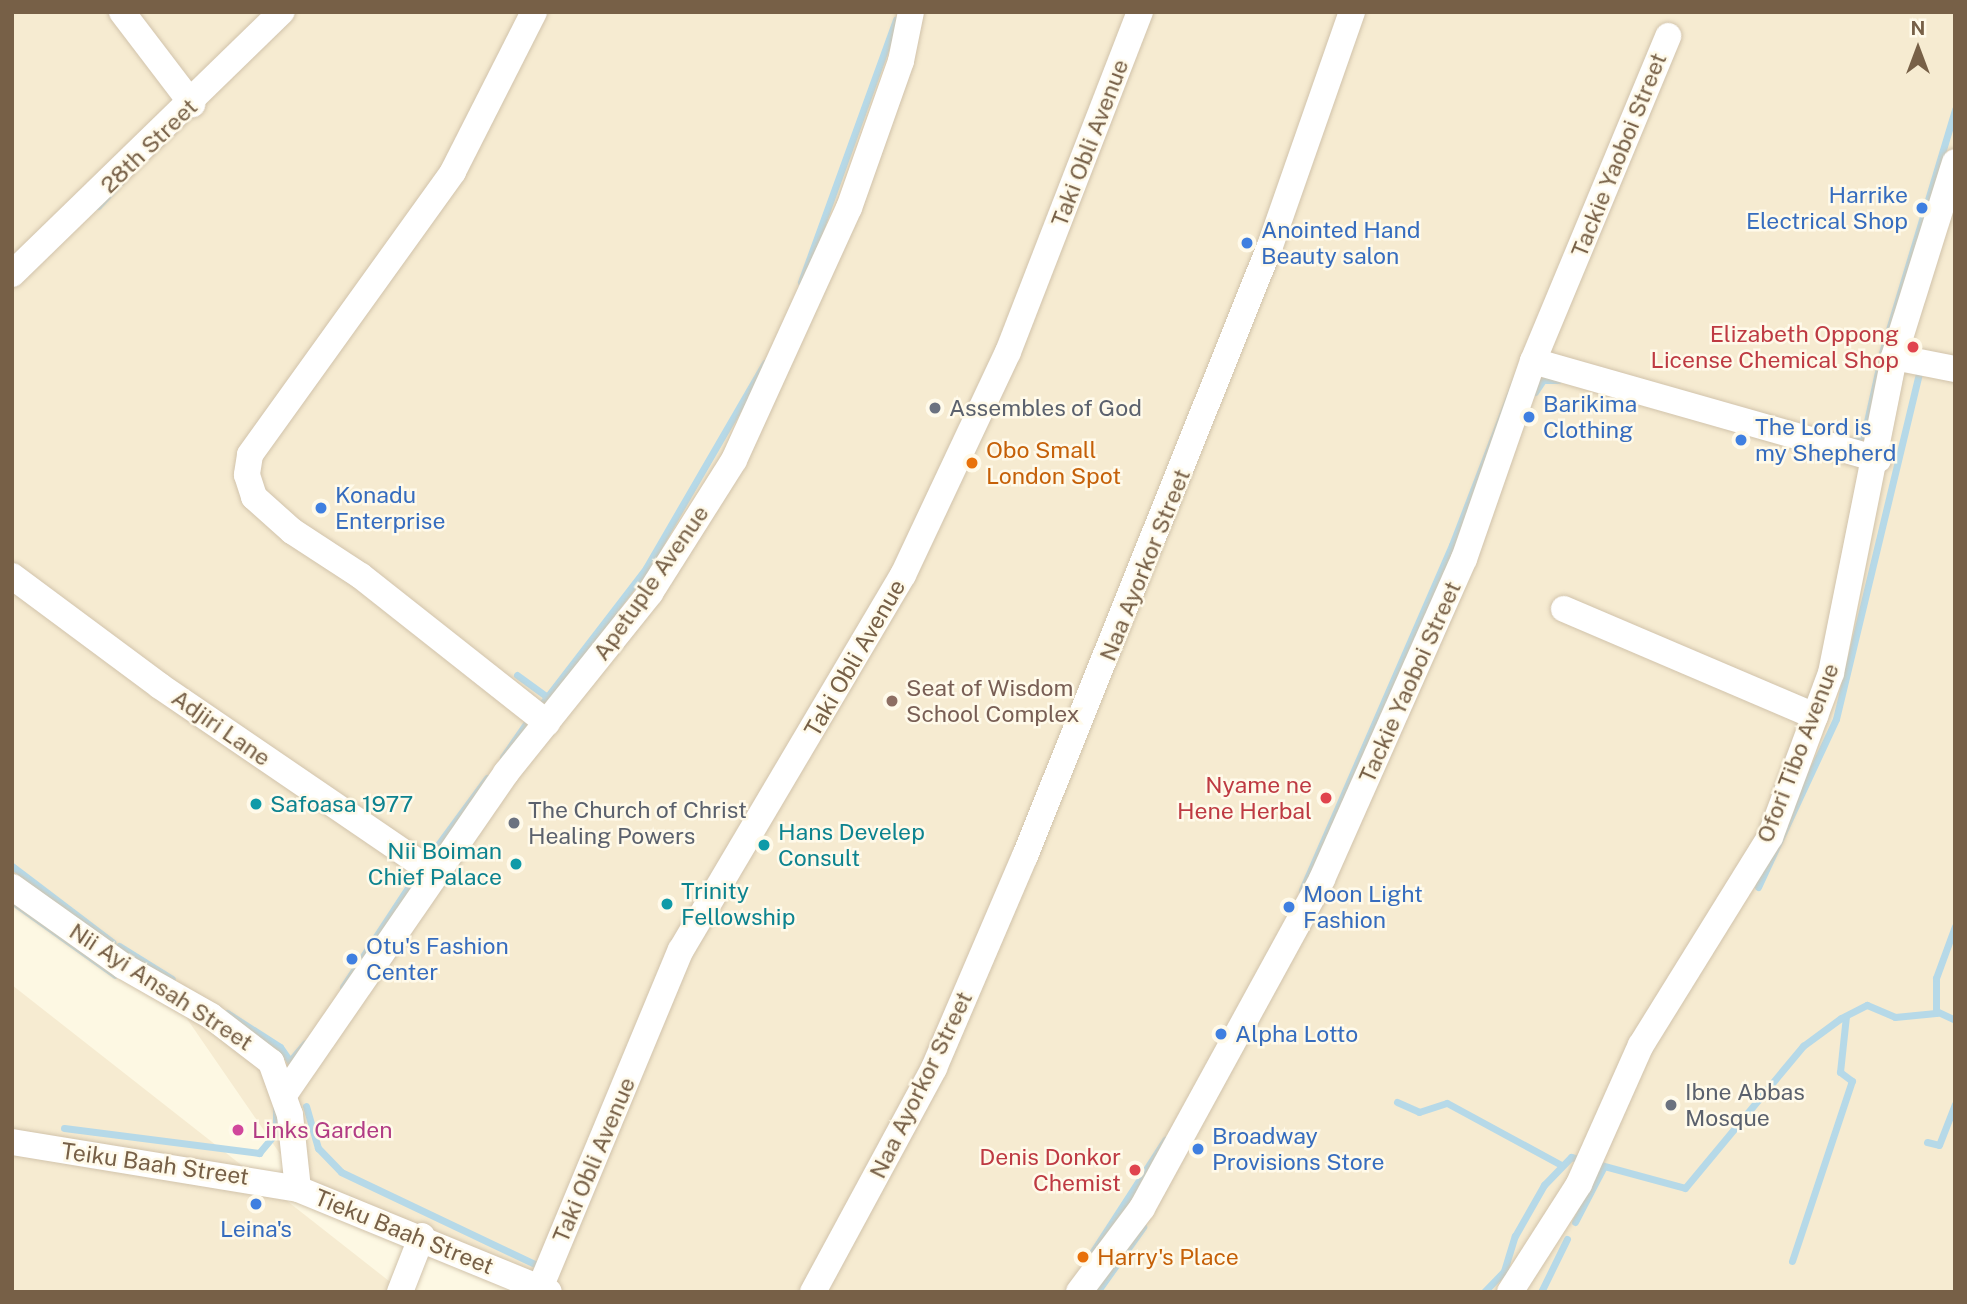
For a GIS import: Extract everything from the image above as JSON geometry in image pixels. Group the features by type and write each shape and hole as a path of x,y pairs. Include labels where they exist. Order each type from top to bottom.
{"street":[{"path":"122,12 192,104"},
{"name":"28th Street","path":"12,274 192,104 281,12"},
{"path":"534,12 453,172 250,455 247,475 254,497 292,531 362,576 547,723"},
{"name":"Apetuple Avenue","path":"284,1095 434,873 547,723 650,593 734,460 849,208 901,61 911,12"},
{"name":"Taki Obli Avenue","path":"544,1290 681,950 903,575 1009,352 1140,12"},
{"name":"Naa Ayorkor Street","path":"814,1292 933,1068 1030,844 1265,259 1352,12"},
{"name":"Tackie Yaoboi Street","path":"1079,1292 1142,1208 1322,879 1464,559 1533,361 1668,36"},
{"name":"Ofori Tibo Avenue","path":"1510,1292 1588,1162 1641,1045 1770,836 1831,673 1878,459 1894,357 1955,162"},
{"path":"1894,357 1955,369"},
{"path":"1533,361 1878,459"},
{"name":"Adjiri Lane","path":"12,576 160,686 434,873"},
{"path":"1564,609 1815,716"},
{"name":"Nii Ayi Ansah Street","path":"12,887 123,966 255,1046 271,1062 284,1095 298,1189"},
{"name":"Teiku Baah Street","path":"12,1142 298,1189"},
{"name":"Tieku Baah Street","path":"298,1189 422,1236 544,1290"},
{"path":"400,1292 422,1236"}],"shaded area":[{"path":"12,12 1955,12 1955,1292 529,1292 307,1193 183,1013 12,898"},
{"path":"12,985 403,1292 12,1292"}],"waterway":[{"path":"801,282 896,20"},
{"path":"1882,353 1955,109"},
{"path":"98,206 120,182"},
{"path":"538,709 646,568 765,363"},
{"path":"1302,890 1452,545 1522,363"},
{"path":"1758,887 1836,719 1920,370"},
{"path":"1853,441 1864,435 1878,372"},
{"path":"1535,392 1543,380 1558,380"},
{"path":"517,675 547,697"},
{"path":"503,757 530,718"},
{"path":"426,861 487,778"},
{"path":"12,866 112,942"},
{"path":"343,987 419,871"},
{"path":"17,905 115,975"},
{"path":"1484,1292 1504,1271 1515,1236 1544,1185 1571,1157 1685,1188 1803,1046 1841,1018 1867,1005 1895,1017 1936,1013 1936,978 1955,926"},
{"path":"119,946 172,979"},
{"path":"1936,1011 1955,1020"},
{"path":"227,1013 280,1047 291,1063"},
{"path":"1792,1261 1852,1081 1840,1072 1846,1016"},
{"path":"290,1061 305,1043"},
{"path":"1397,1102 1419,1112 1447,1103 1561,1165"},
{"path":"1927,1142 1939,1145 1955,1104"},
{"path":"306,1106 318,1148 341,1172 537,1265"},
{"path":"64,1128 259,1153 276,1133 276,1108"},
{"path":"1092,1253 1165,1140"},
{"path":"1575,1222 1603,1168"},
{"path":"1097,1292 1143,1227"},
{"path":"1541,1292 1567,1239"}],"place":[{"name":"Harrike Electrical Shop","path":"1922,208"},
{"name":"Anointed Hand Beauty salon","path":"1247,243"},
{"name":"Elizabeth Oppong License Chemical Shop","path":"1913,347"},
{"name":"Assembles of God","path":"935,408"},
{"name":"Barikima Clothing","path":"1529,417"},
{"name":"The Lord is my Shepherd","path":"1741,440"},
{"name":"Obo Small London Spot","path":"972,463"},
{"name":"Konadu Enterprise","path":"321,508"},
{"name":"Seat of Wisdom School Complex","path":"892,701"},
{"name":"Nyame ne Hene Herbal","path":"1326,798"},
{"name":"Safoasa 1977","path":"256,804"},
{"name":"The Church of Christ Healing Powers","path":"514,823"},
{"name":"Hans Develep Consult","path":"764,845"},
{"name":"Nii Boiman Chief Palace","path":"516,864"},
{"name":"Trinity Fellowship","path":"667,904"},
{"name":"Moon Light Fashion","path":"1289,907"},
{"name":"Otu's Fashion Center","path":"352,959"},
{"name":"Alpha Lotto","path":"1221,1034"},
{"name":"Ibne Abbas Mosque","path":"1671,1105"},
{"name":"Links Garden","path":"238,1130"},
{"name":"Broadway Provisions Store","path":"1198,1149"},
{"name":"Denis Donkor Chemist","path":"1135,1170"},
{"name":"Leina's","path":"256,1204"},
{"name":"Harry's Place","path":"1083,1257"}]}
